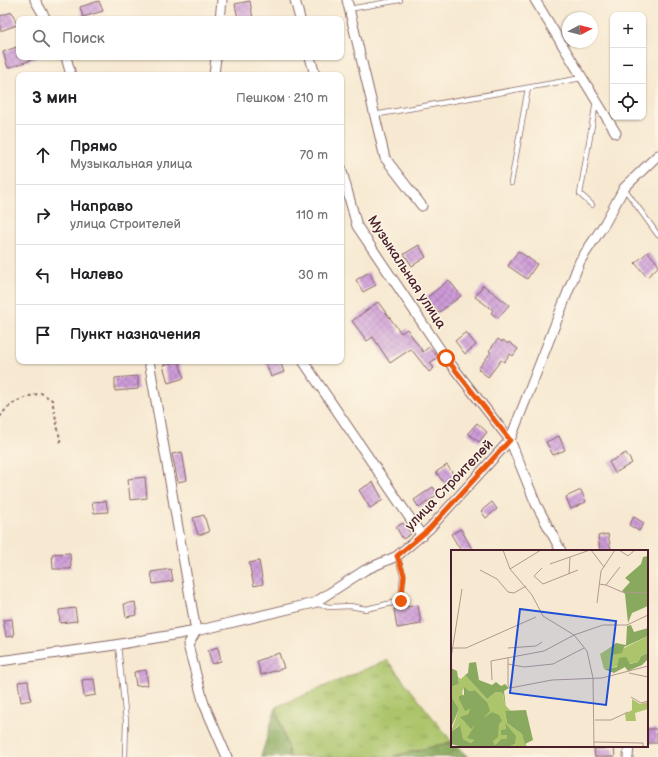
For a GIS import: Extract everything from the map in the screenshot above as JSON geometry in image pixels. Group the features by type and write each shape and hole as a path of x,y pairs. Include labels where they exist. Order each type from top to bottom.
{"street":[{"path":"36,0 44,16"},
{"path":"220,16 222,0"},
{"path":"295,0 299,16"},
{"path":"536,0 616,133"},
{"path":"348,4 385,158 422,206"},
{"path":"67,60 70,72"},
{"path":"214,72 216,60"},
{"path":"311,60 314,72"},
{"name":"улица Строителей","path":"0,661 118,645 196,631 314,603 365,570 397,556 422,536 510,440 580,261 605,223 624,188 658,155"},
{"name":"Музыкальная улица","path":"344,179 357,226 446,358 510,440 536,504 560,550"},
{"path":"150,364 196,631 188,645 204,704 227,757"},
{"path":"305,364 422,536"},
{"path":"628,757 629,747"}],"lane":[{"path":"348,4 400,0"},
{"path":"374,115 582,78"},
{"path":"511,183 528,88"},
{"path":"592,205 580,194 596,101"},
{"path":"624,188 658,235"},
{"path":"314,603 329,607 350,606 366,609 401,601 404,575 397,556"},
{"path":"118,645 126,721 125,757"}],"path":[{"path":"0,417 4,409 24,397 41,393 52,400 61,444"}],"green space":[{"path":"387,660 451,742 394,757 290,757 276,707"},
{"path":"276,707 290,757 261,757"},
{"path":"451,742 451,747 458,747 468,757 394,757"}],"building":[{"path":"99,1 103,11 83,16 80,7"},
{"path":"250,1 252,16 237,16 235,4"},
{"path":"12,12 16,25 0,31 0,16"},
{"path":"16,47 16,60 31,60 8,68 3,52"},
{"path":"419,245 426,257 412,266 404,254"},
{"path":"518,251 537,264 527,279 508,266"},
{"path":"648,252 658,264 658,267 647,277 635,263"},
{"path":"369,272 376,285 363,292 356,280"},
{"path":"449,280 461,296 438,313 426,298"},
{"path":"483,285 509,305 498,318 491,313 493,310 475,297"},
{"path":"378,302 401,333 407,329 423,352 429,347 438,357 430,363 434,368 429,372 411,349 390,363 373,337 367,341 352,321"},
{"path":"466,332 476,345 465,354 455,341"},
{"path":"498,339 502,342 503,340 508,344 509,342 518,349 513,356 510,354 504,362 501,360 488,377 478,369 491,352 489,351"},
{"path":"180,364 184,378 168,383 163,365"},
{"path":"266,364 281,364 284,372 271,377"},
{"path":"138,376 138,389 115,391 115,378"},
{"path":"477,423 487,432 479,442 468,433"},
{"path":"559,436 565,450 553,455 546,442"},
{"path":"182,452 187,480 178,482 172,454"},
{"path":"626,453 632,463 615,473 609,462"},
{"path":"447,465 456,478 445,485 436,472"},
{"path":"145,477 147,498 130,500 128,479"},
{"path":"373,482 383,500 370,508 359,490"},
{"path":"433,487 438,494 419,508 414,500"},
{"path":"581,490 586,502 571,509 566,497"},
{"path":"106,501 108,512 94,513 92,502"},
{"path":"492,502 497,509 486,518 481,511"},
{"path":"204,515 209,532 198,535 193,518"},
{"path":"634,517 644,523 639,531 629,525"},
{"path":"403,523 411,534 403,539 396,527"},
{"path":"461,529 472,550 460,550 451,534"},
{"path":"608,534 611,550 600,550 598,536"},
{"path":"70,553 71,569 53,569 52,554"},
{"path":"259,561 263,584 254,586 249,563"},
{"path":"171,569 173,581 153,584 151,572"},
{"path":"135,602 137,615 126,617 124,604"},
{"path":"418,605 421,624 397,628 394,609"},
{"path":"75,608 77,621 60,623 59,610"},
{"path":"12,619 14,636 6,637 3,620"},
{"path":"218,647 221,661 212,664 208,650"},
{"path":"279,653 284,668 261,675 257,661"},
{"path":"146,670 148,685 136,686 134,672"},
{"path":"94,679 96,695 84,697 82,680"},
{"path":"28,681 31,700 21,702 18,682"},
{"path":"648,729 657,729 657,743 648,743"},
{"path":"614,748 615,757 595,757 594,749"}],"route":[{"path":"401,601 404,575 397,556 429,529 510,440 446,358"}]}
